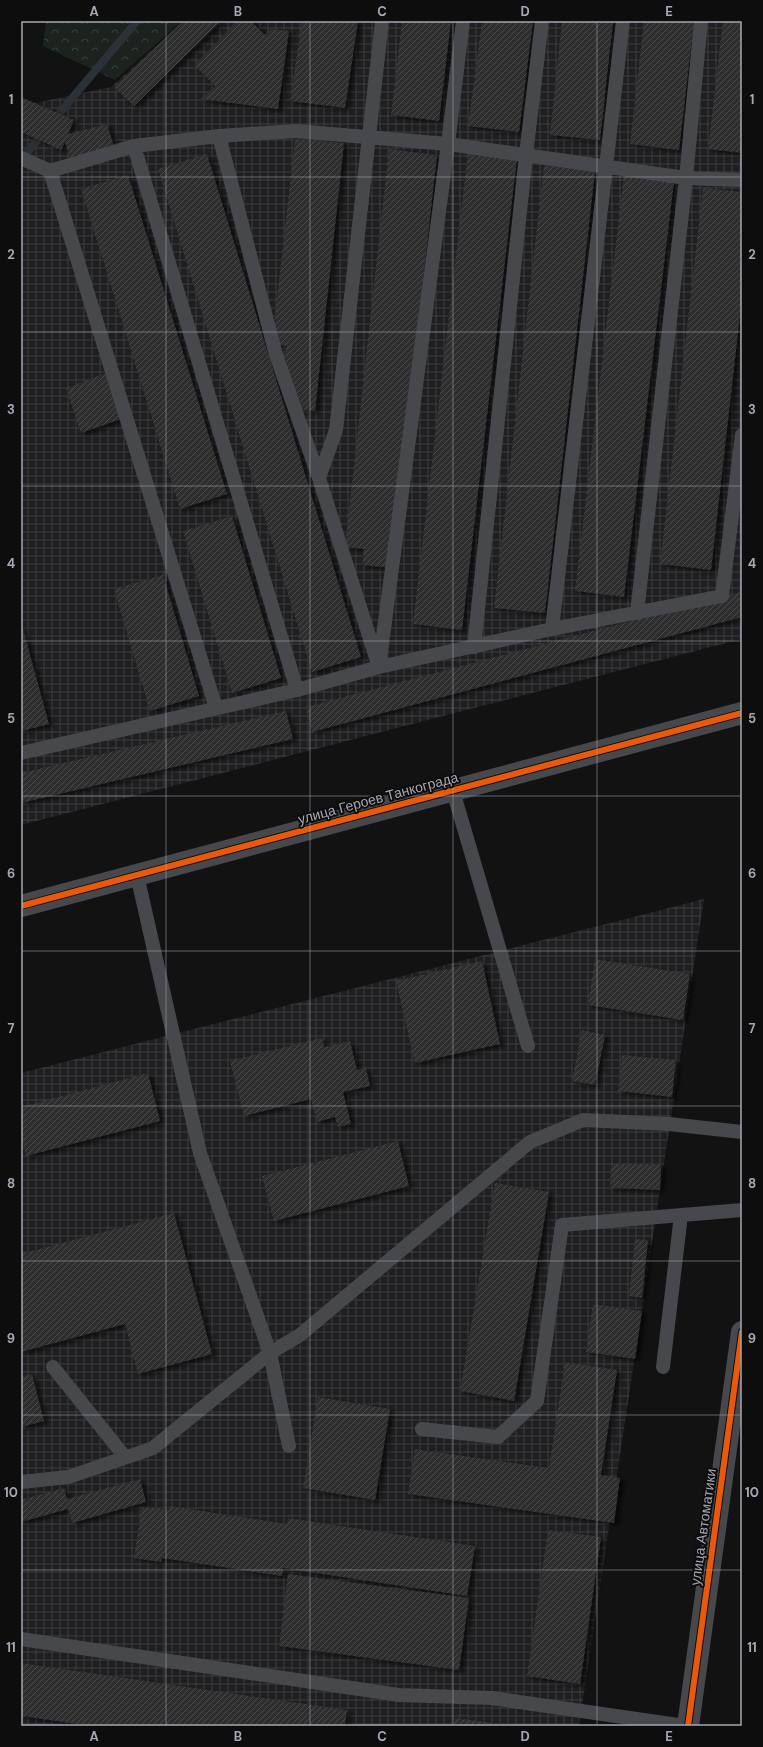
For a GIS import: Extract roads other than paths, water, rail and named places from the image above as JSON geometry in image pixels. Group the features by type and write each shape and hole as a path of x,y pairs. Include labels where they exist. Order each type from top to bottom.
{"street":[{"name":"улица Героев Танкограда","path":"21,906 742,713"},
{"name":"улица Автоматики","path":"686,1726 742,1332"}],"lane":[{"path":"319,478 336,430 382,21"},
{"path":"379,667 463,21"},
{"path":"474,647 526,155 542,21"},
{"path":"552,629 623,21"},
{"path":"637,613 686,178 701,21"},
{"path":"21,158 50,171 134,146 219,136 296,131 448,144 686,178 742,180"},
{"path":"219,136 276,355 319,478 379,667"},
{"path":"134,146 297,690"},
{"path":"50,171 216,708"},
{"path":"21,753 297,690 379,667 552,629 722,596 742,435"},
{"path":"453,791 528,1046"},
{"path":"137,876 200,1153 270,1352 289,1446"},
{"path":"21,1482 68,1476 153,1448 270,1352 300,1334 530,1142 583,1120 669,1124 742,1132"},
{"path":"422,1429 498,1437 537,1401 562,1225 742,1210"},
{"path":"663,1367 681,1215"},
{"path":"53,1368 125,1457"},
{"path":"21,1639 398,1695 492,1698 686,1726"}],"waterway":[{"path":"52,122 137,21"},
{"path":"21,160 45,131"}]}
